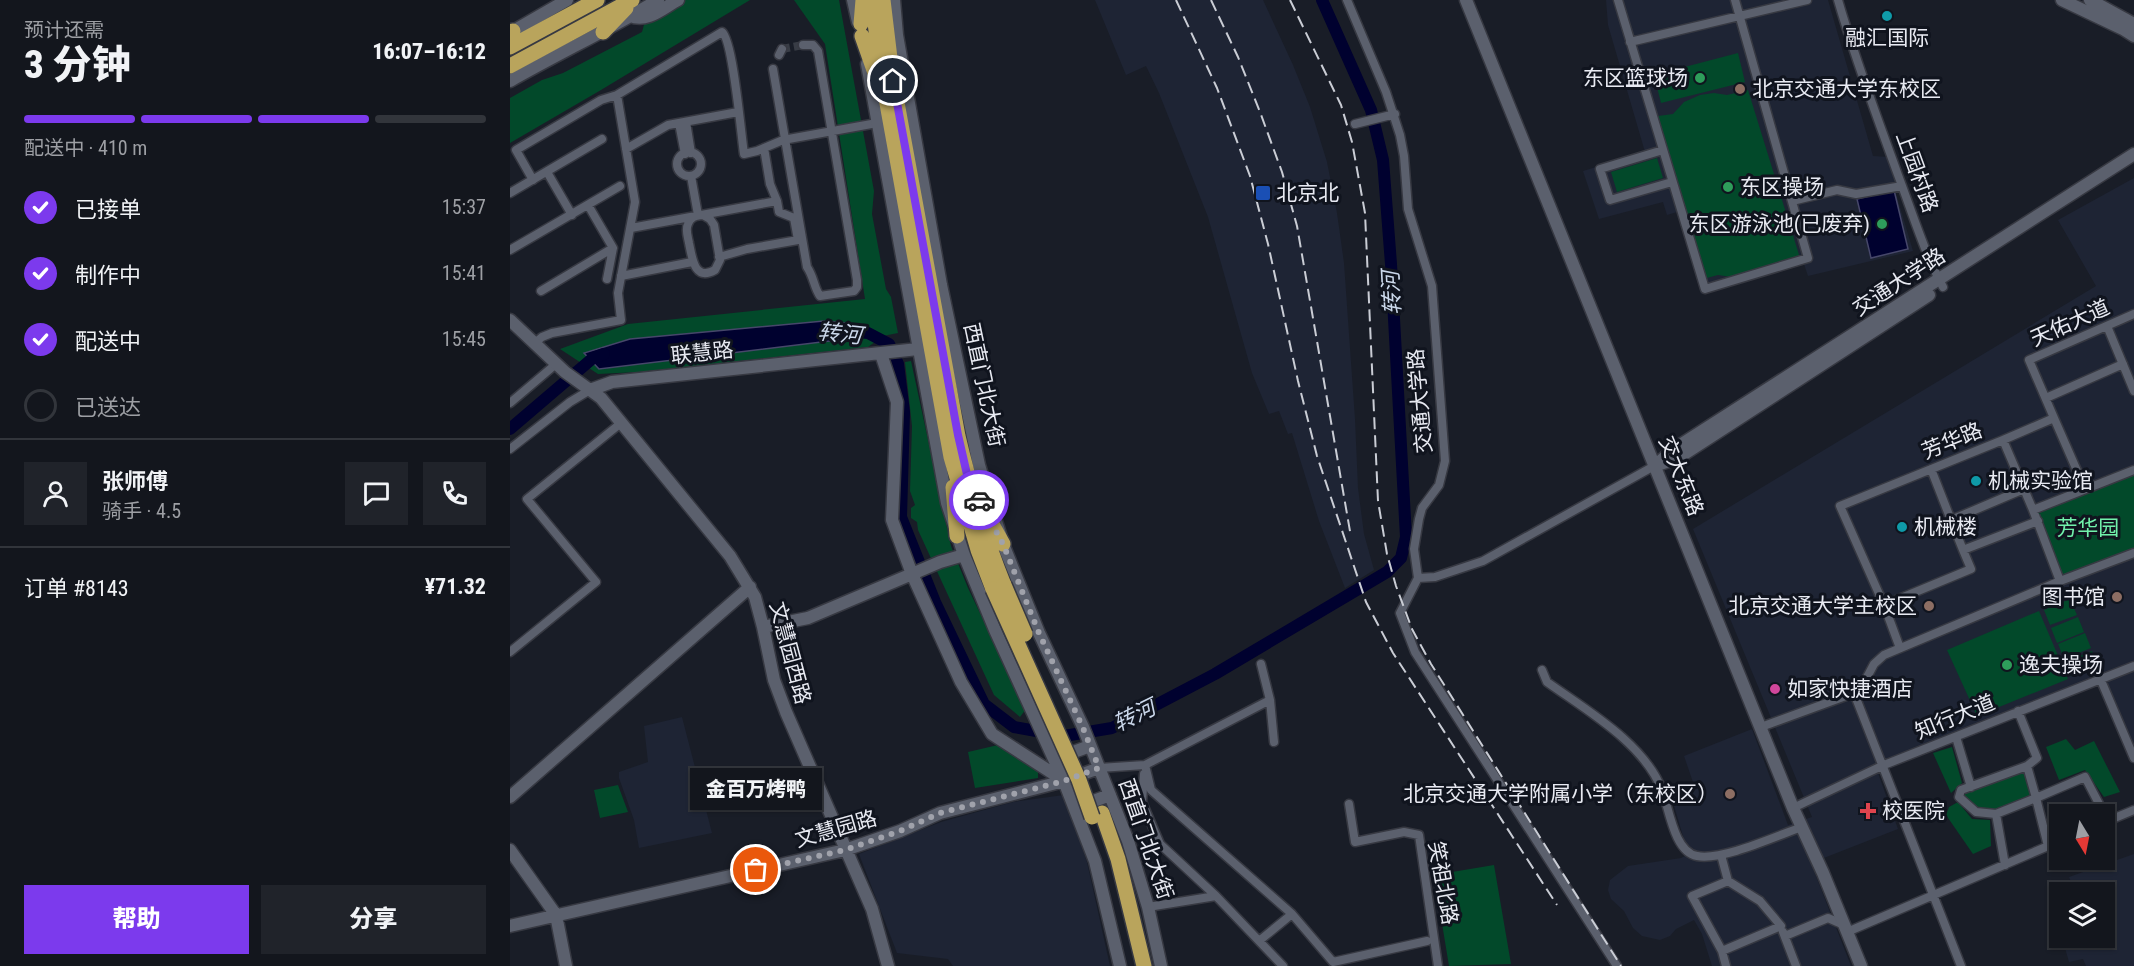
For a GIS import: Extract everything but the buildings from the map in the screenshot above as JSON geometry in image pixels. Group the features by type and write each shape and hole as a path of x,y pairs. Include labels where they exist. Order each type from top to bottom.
{"highway":[{"path":"510,47 597,0"},
{"path":"603,32 633,0"},
{"path":"510,66 633,0"},
{"path":"860,0 861,30 886,104"},
{"name":"西直门北大街","path":"872,0 886,104 951,457 978,550 998,587 1079,780 1118,858 1144,966"},
{"name":"西直门北大街","path":"883,0 891,68 958,435 998,587"},
{"path":"893,0 897,31 900,113"},
{"path":"951,457 957,536"},
{"path":"969,483 1003,544"},
{"name":"西直门北大街","path":"1097,815 1134,966"}],"street":[{"path":"511,32 567,0"},
{"path":"510,81 658,0"},
{"path":"630,16 646,18 678,0"},
{"path":"853,0 861,30 947,503 964,555 1064,781 1095,861 1120,966"},
{"name":"交通大学路","path":"1347,0 1395,114 1404,156 1408,209 1432,286 1445,461 1439,485 1422,508 1419,519 1414,549 1418,578 1435,577 1484,561 1656,465 1678,458 2134,154"},
{"name":"交大东路","path":"1466,0 1793,808 1861,966"},
{"path":"1618,0 1705,289 1808,258 1735,0"},
{"path":"1630,42 1807,0"},
{"name":"上园村路","path":"1838,0 1851,46 1902,186 1941,283"},
{"path":"2061,0 2134,36"},
{"path":"2090,0 2134,24"},
{"name":"西直门北大街","path":"897,31 941,285 979,465 1003,544 1039,633 1091,747 1128,841 1148,907 1161,966"},
{"path":"533,180 516,150 601,100 617,95 718,33 724,33 726,37 736,90 744,154 785,139 877,123"},
{"path":"773,69 807,267 814,276 817,291 821,296 853,291 857,287 818,50 812,45 803,45"},
{"path":"535,343 542,336 552,333 621,320 618,297 635,197 617,95"},
{"path":"626,149 661,128 738,112"},
{"path":"1358,123 1395,114"},
{"path":"682,122 688,153"},
{"path":"510,193 602,139"},
{"path":"719,257 747,249 798,240 794,218 779,212 770,183 764,148"},
{"path":"1663,150 1600,170 1610,200 1672,182"},
{"path":"688,153 698,157 701,165 698,172 691,176 682,174 678,167 678,160 688,153"},
{"name":"交通大学路","path":"1941,283 2134,163"},
{"path":"547,172 572,214"},
{"path":"691,176 698,215"},
{"path":"510,250 620,186"},
{"path":"1792,201 1837,190 1857,194 1902,186"},
{"path":"631,228 777,201"},
{"path":"588,205 613,248 606,279"},
{"path":"698,215 706,216 712,222 719,257 718,267 709,274 698,271 693,262 687,227 691,219 698,215"},
{"path":"540,291 613,248"},
{"path":"621,276 693,262"},
{"name":"天佑大道","path":"2085,489 2029,360 2134,314"},
{"path":"510,320 560,368 510,403"},
{"path":"2107,326 2134,391"},
{"name":"联慧路","path":"510,449 570,402 590,390 612,382 918,349"},
{"path":"884,353 897,402 892,520 913,577 961,682 992,734 1064,781"},
{"path":"2046,398 2122,364"},
{"name":"文慧园西路","path":"560,368 602,398 730,556 750,587 763,627 774,680 872,909 888,966"},
{"path":"2003,440 2054,418"},
{"path":"510,652 596,582 528,500 621,423"},
{"name":"芳华路","path":"1884,605 1840,506 2003,440 2038,521 2060,581"},
{"path":"1900,648 1884,605 1971,569 1931,469"},
{"path":"2033,510 2134,470"},
{"path":"1952,520 2024,489"},
{"path":"1963,550 2038,521"},
{"path":"1761,727 1854,693 1866,679 1874,664 1884,655 2060,581 2134,554"},
{"path":"763,627 808,618 964,555"},
{"path":"1418,578 1400,613 1415,652 1617,966"},
{"path":"510,797 750,587"},
{"path":"1261,664 1270,700 1274,742"},
{"name":"知行大道","path":"1793,808 1884,765 2134,666"},
{"path":"1542,670 1547,682 1618,732 1649,767 1662,791 1672,827 1684,848 1695,856 1721,855 1802,827"},
{"path":"2100,678 2134,758"},
{"path":"1854,693 1961,966"},
{"path":"1099,768 1145,765 1270,700"},
{"path":"2018,711 2037,758 2027,766 1960,790 1959,797 1976,812 1996,814 2085,777 2098,804"},
{"path":"1956,737 1971,787"},
{"path":"1052,756 1091,747"},
{"path":"1145,765 1142,802 1160,844 1216,896 1283,966"},
{"path":"1145,765 1151,790 1292,914 1333,962 1427,941"},
{"path":"1785,936 1828,918 1845,928 1935,895 2048,846 2027,766"},
{"name":"文慧园路","path":"510,926 845,850 900,831 940,813 1064,781 1099,768"},
{"path":"1075,808 1110,795"},
{"name":"笑祖北路","path":"1349,804 1355,842 1404,832 1419,836 1438,966"},
{"path":"2115,818 2134,810"},
{"path":"1996,814 2005,865"},
{"path":"510,850 556,915 566,966"},
{"path":"1721,855 1728,881 1760,901 1781,926 1796,966"},
{"path":"1726,966 1722,951 1692,896 1728,881"},
{"path":"1148,907 1216,896"},
{"path":"1259,941 1292,914"},
{"path":"1722,951 1781,926"}],"shaded area":[{"path":"1095,0 1263,0 1293,65 1310,107 1327,162 1344,263 1358,488 1364,534 1374,570 1345,588 1319,521 1292,433 1288,434 1279,411 1269,414 1252,373 1208,217 1159,93 1146,66 1126,75"},
{"name":"北京交通大学东校区","path":"1606,0 1828,0 1873,156 1889,157 1898,183 1894,187 1913,251 1808,276 1804,264 1701,294 1677,212 1667,215 1663,202 1599,219 1583,171 1645,152 1608,25"},
{"name":"北京交通大学主校区","path":"2134,178 2134,761 2099,683 1878,773 1898,829 1811,863 1851,966 1712,966 1702,934 1694,920 1660,940 1642,936 1633,928 1624,911 1611,899 1608,890 1610,880 1628,866 1681,858 1695,851 1685,843 1672,799 1695,788 1684,756 1752,729 1788,825 1812,817 1693,529 2096,286 2058,220"},
{"path":"682,717 712,833 639,848 634,820 619,772 648,762 644,726"},
{"path":"1064,795 1087,862 1110,966 953,966 948,959 897,953 859,854 941,822 1013,802"},
{"path":"2134,854 2134,966 2086,966 2083,959 2069,962 2065,948 2115,948 2115,882 2071,882 2069,877 2089,870 2115,870 2115,861"}],"green space":[{"path":"682,0 750,0 510,143 510,98 642,32 645,21"},
{"path":"794,0 839,0 874,191 872,214 886,289 891,297 898,333 883,336 868,347 638,372 598,374 560,349 628,324 865,299 825,44"},
{"name":"东区篮球场","path":"1738,53 1745,82 1661,103 1654,75"},
{"name":"东区操场","path":"1748,90 1800,258 1738,278 1718,275 1703,279 1658,116 1673,114 1684,102 1700,95 1714,93 1727,95"},
{"path":"1657,158 1663,178 1617,192 1611,172"},
{"path":"911,361 951,546 968,588 1026,709 1020,717 994,695 918,530 917,522 911,518 911,508 915,505 910,491 912,426 905,362"},
{"name":"芳华园","path":"2134,470 2134,551 2059,578 2036,509"},
{"path":"2070,599 2077,615 2050,625 2044,610"},
{"name":"逸夫操场","path":"2039,611 2068,679 1977,716 1947,650"},
{"path":"2078,617 2084,632 2057,643 2051,628"},
{"path":"2085,633 2091,648 2064,659 2058,644"},
{"path":"2092,651 2098,665 2071,676 2065,662"},
{"path":"2066,739 2075,750 2094,741 2120,792 2104,797 2085,770 2059,780 2046,747"},
{"path":"998,745 1038,769 1038,778 975,788 968,752"},
{"path":"1952,747 1962,783 1951,793 1933,753"},
{"path":"2025,771 2033,796 1996,811 1979,810 1964,797 1965,793"},
{"path":"618,785 628,812 600,818 594,790"},
{"path":"1958,802 1972,819 1990,820 1991,846 1973,854 1946,815 1949,807"},
{"path":"1494,865 1511,964 1449,966 1434,875"}],"water":[{"name":"东区游泳池(已废弃)","path":"1894,190 1908,249 1871,258 1857,199"},
{"path":"824,321 865,325 860,340 846,339 599,369 584,353 630,339"}],"waterway":[{"name":"转河","path":"847,331 868,333 889,344 898,364 904,412 901,517 935,602 984,704 1014,727 1064,736 1112,728 1215,674 1387,572 1401,558 1406,537 1383,160 1371,110 1322,0"},
{"name":"转河","path":"510,429 593,358 604,354"}],"tunnel":[{"path":"782,49 803,45"}],"railway":[{"path":"1176,0 1217,88 1250,176 1317,456 1366,602 1393,653 1557,905"},
{"path":"1211,0 1238,57 1260,112 1282,172 1297,226 1351,537"},
{"path":"1290,0 1341,105 1352,142 1365,213 1378,501 1387,554 1396,586 1412,629 1431,664 1621,966"}],"way so far":[{"path":"756,870 845,850 900,831 940,813 1064,781 1099,768 1039,633 1003,544 979,500"}],"place":[{"name":"融汇国际","path":"1887,16"},
{"name":"东区篮球场","path":"1700,78"},
{"name":"北京交通大学东校区","path":"1740,89"},
{"name":"东区操场","path":"1728,187"},
{"name":"北京北","path":"1263,193"},
{"name":"东区游泳池(已废弃)","path":"1882,224"},
{"name":"机械实验馆","path":"1976,481"},
{"name":"机械楼","path":"1902,527"},
{"name":"图书馆","path":"2117,597"},
{"name":"北京交通大学主校区","path":"1929,606"},
{"name":"逸夫操场","path":"2007,665"},
{"name":"如家快捷酒店","path":"1775,689"},
{"name":"北京交通大学附属小学（东校区）","path":"1730,794"},
{"name":"校医院","path":"1868,811"},
{"name":"金百万烤鸭","path":"756,870"}],"route":[{"path":"893,81 958,435 969,483 979,500"}]}
